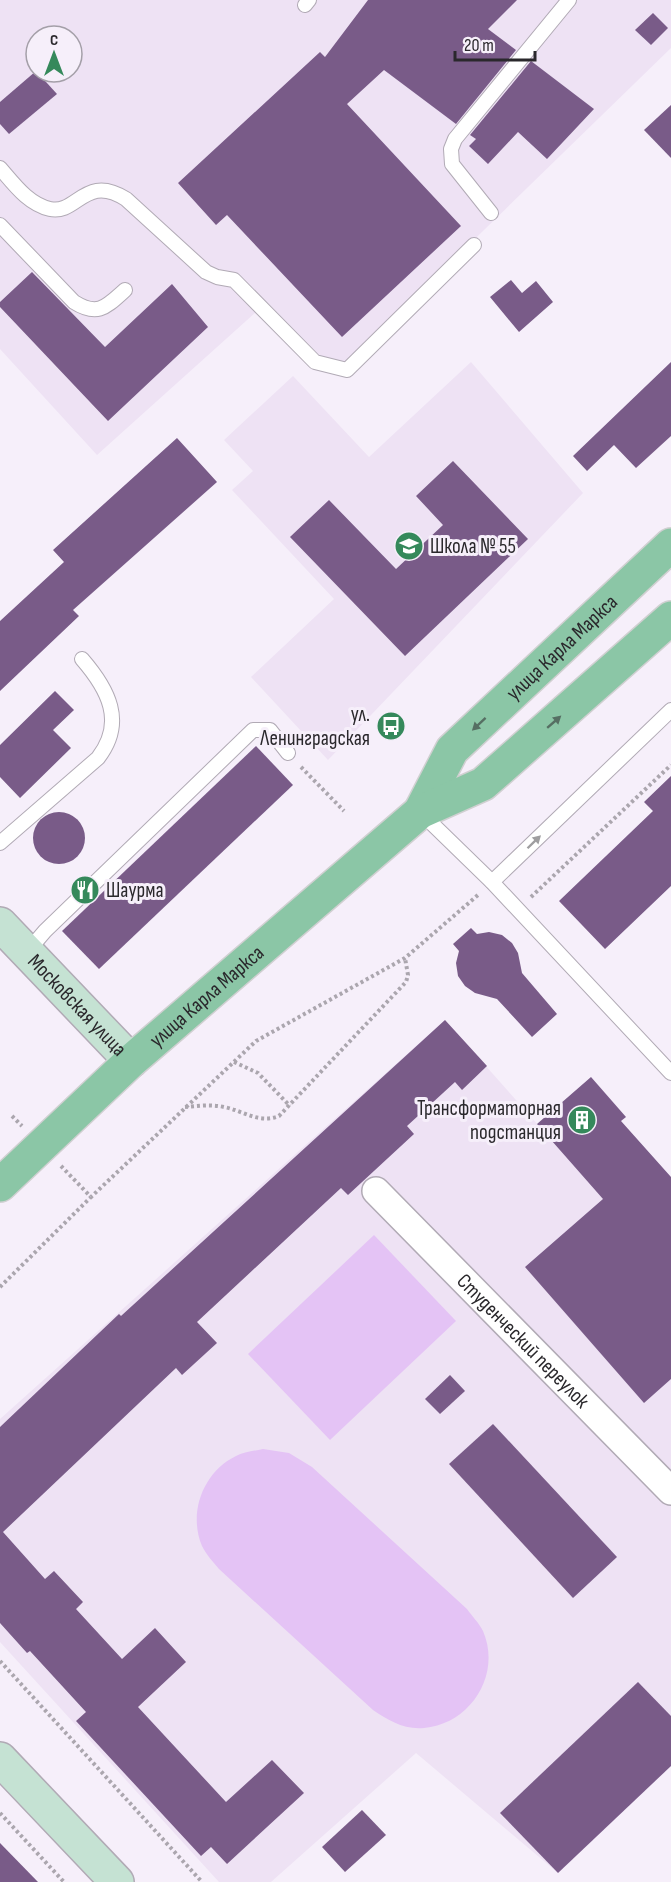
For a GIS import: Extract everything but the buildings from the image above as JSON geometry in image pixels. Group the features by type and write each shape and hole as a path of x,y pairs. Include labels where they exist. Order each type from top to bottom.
{"main road":[{"name":"улица Карла Маркса","path":"420,813 452,750 671,545"},
{"name":"улица Карла Маркса","path":"0,1185 131,1061 420,813 483,784 671,618"}],"street":[{"name":"Московская улица","path":"0,924 131,1061"},
{"name":"Студенческий переулок","path":"376,1191 671,1491"},
{"path":"0,1760 117,1882"}],"lane":[{"path":"491,213 452,164 451,149 455,139 569,0"},
{"path":"0,168 22,194 51,209 65,208 84,194 113,191 126,199 206,272 217,277 234,279 315,362 347,370 474,245"},
{"path":"0,225 74,302 85,308 96,310 110,304 124,290"},
{"path":"0,843 98,758 107,747 111,733 110,699 103,685 82,659"},
{"path":"492,882 671,710"},
{"path":"27,952 45,931 253,730 270,730 288,753"},
{"path":"420,813 518,909 671,1074"}],"path":[{"path":"288,753 344,811"},
{"path":"518,909 671,765"},
{"path":"0,1287 185,1107 266,1034 405,958 492,882"},
{"path":"185,1107 206,1105 225,1107 259,1119 270,1120 279,1116 406,982 408,975 405,958"},
{"path":"234,1062 258,1073 290,1106"},
{"path":"12,1116 91,1197"},
{"path":"0,1661 202,1882"},
{"path":"0,1813 64,1882"}],"shaded area":[{"path":"0,0 671,0 671,48 337,373 267,302 97,455 0,349"},
{"name":"Школа № 55","path":"471,362 583,493 328,760 251,677 334,599 232,490 253,471 224,440 293,376 369,457"},
{"path":"445,1020 671,1275 671,1766 558,1873 416,1753 271,1882 219,1882 0,1642 0,1419"},
{"path":"374,1235 456,1321 330,1440 248,1354"},
{"path":"263,1449 289,1453 312,1467 467,1609 480,1625 488,1648 485,1680 468,1707 455,1717 441,1724 417,1728 397,1724 379,1714 219,1569 208,1555 202,1546 197,1520 201,1495 207,1483 224,1463 236,1456"}],"place":[{"name":"Школа № 55","path":"409,546"},
{"name":"ул. Ленинградская","path":"391,726"},
{"name":"Шаурма","path":"85,890"},
{"name":"Трансформаторная подстанция","path":"582,1120"}]}
